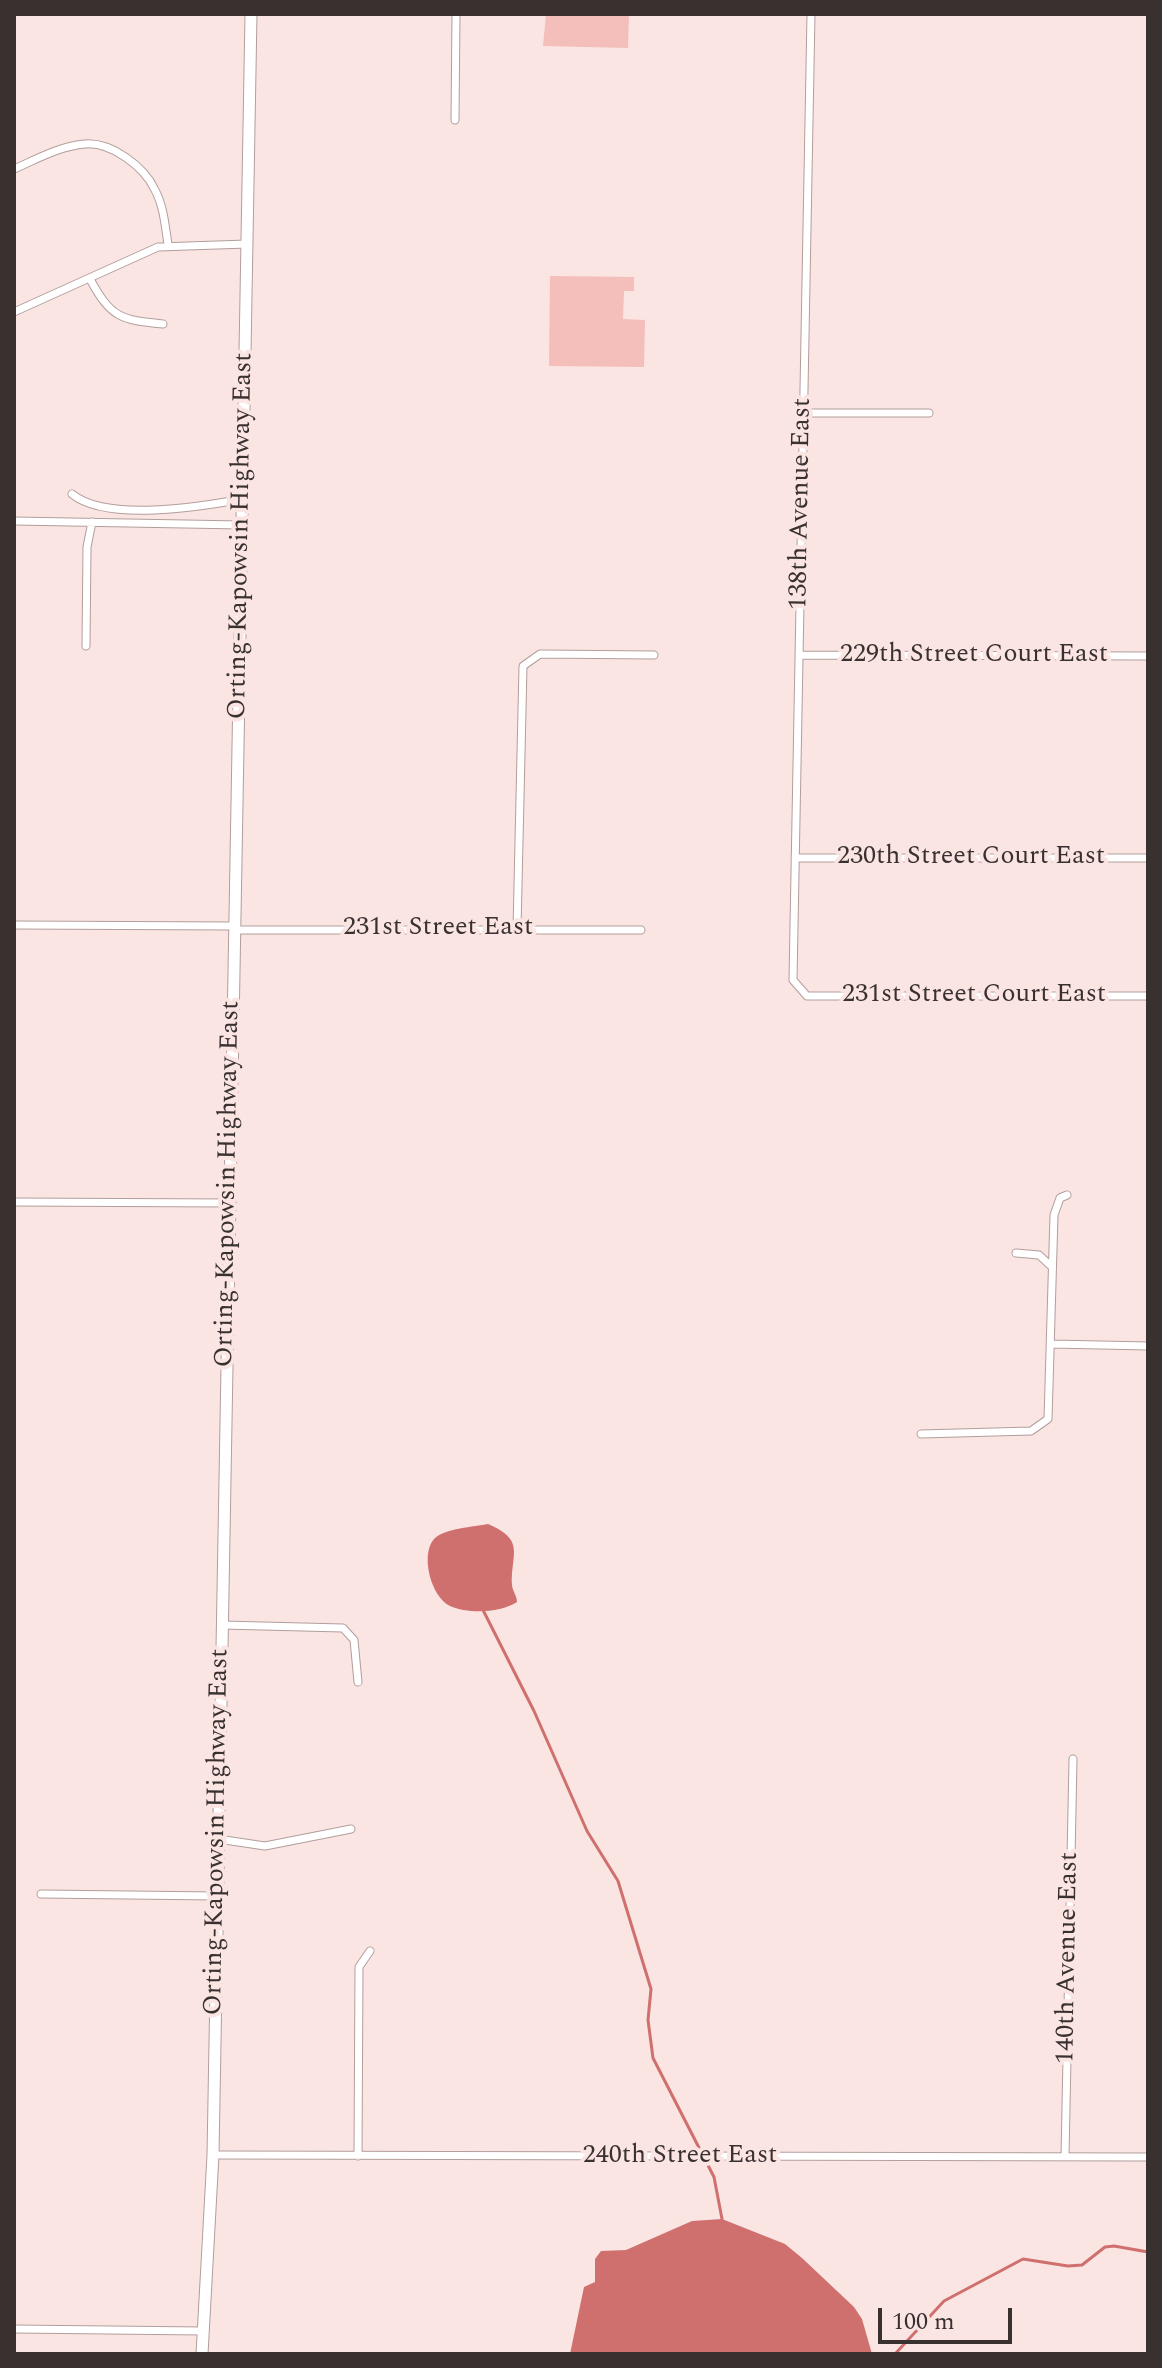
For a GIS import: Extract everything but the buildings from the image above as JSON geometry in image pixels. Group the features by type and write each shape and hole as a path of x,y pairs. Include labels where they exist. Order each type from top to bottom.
{"main road":[{"name":"Orting-Kapowsin Highway East","path":"202,2354 213,2155 251,14"}],"street":[{"path":"455,120 456,14"},
{"name":"138th Avenue East","path":"801,992 792,972 811,14"},
{"path":"14,169 74,146 106,146 127,159 154,187 163,211 168,244"},
{"path":"14,312 147,250 168,244 247,244"},
{"path":"90,279 111,312 130,320 163,324"},
{"path":"804,413 929,413"},
{"path":"72,494 89,505 126,508 186,508 242,499"},
{"path":"14,521 242,525"},
{"path":"86,646 87,547 92,522"},
{"path":"517,929 520,674 525,663 540,654 654,655"},
{"name":"229th Street Court East","path":"799,655 1148,656"},
{"name":"230th Street Court East","path":"795,858 1148,858"},
{"name":"231st Street East","path":"14,925 641,930"},
{"name":"231st Street Court East","path":"801,992 807,996 1148,996"},
{"path":"921,1434 1022,1432 1045,1423 1050,1413 1054,1215 1060,1198 1067,1195"},
{"path":"14,1202 229,1203"},
{"path":"1016,1253 1039,1255 1051,1266"},
{"path":"1052,1344 1148,1346"},
{"path":"222,1625 343,1628 354,1640 358,1682"},
{"name":"140th Avenue East","path":"1065,2157 1073,1759"},
{"path":"218,1839 265,1846 351,1829"},
{"path":"41,1894 217,1896"},
{"path":"358,2156 359,1967 370,1951"},
{"name":"240th Street East","path":"213,2155 1148,2157"},
{"path":"14,2329 203,2331"}],"shaded area":[{"path":"546,14 629,14 628,48 543,46"},
{"path":"550,276 634,277 634,291 624,291 623,319 645,320 644,367 549,366"},
{"path":"488,1524 512,1542 512,1584 517,1602 484,1611 450,1606 433,1585 428,1565 430,1546 445,1532"},
{"path":"722,2219 785,2244 802,2258 854,2307 862,2319 872,2354 570,2354 584,2287 595,2282 595,2259 601,2251 626,2250 692,2221"}],"waterway":[{"path":"482,1608 534,1711 587,1831 618,1881 651,1989 648,2020 653,2058 714,2177 722,2219"},
{"path":"895,2354 944,2301 1023,2259 1068,2266 1082,2265 1105,2247 1148,2252"}]}
